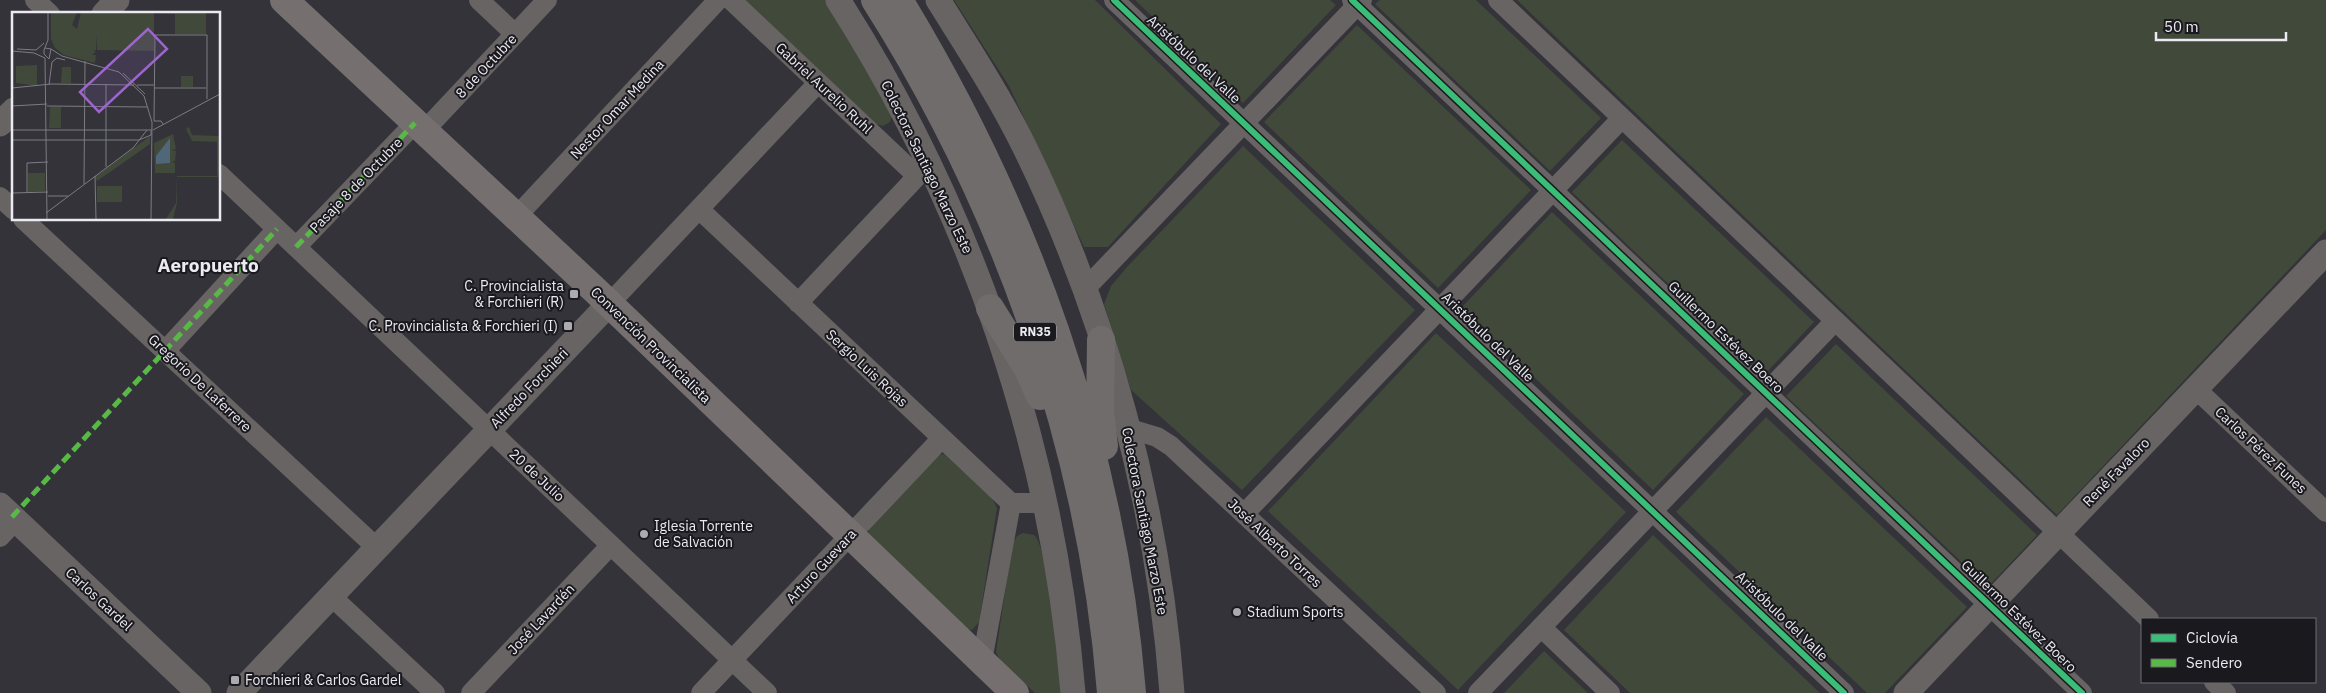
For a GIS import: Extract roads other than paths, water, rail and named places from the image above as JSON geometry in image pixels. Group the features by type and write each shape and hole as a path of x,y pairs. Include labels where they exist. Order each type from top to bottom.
{"highway":[{"name":"RN35","path":"875,0 928,90 957,146 989,216 1025,307 1045,366 1067,444 1091,548 1100,601 1125,692"},
{"name":"RN35","path":"899,0 960,108 998,184 1037,278 1064,353 1104,506 1123,611 1125,692"},
{"path":"990,308 1036,385 1074,538 1100,601"},
{"path":"1101,340 1101,424 1136,602 1125,692"}],"main road":[{"name":"Convención Provincialista","path":"284,0 609,304 1016,693"}],"street":[{"path":"35,0 48,12"},
{"path":"106,12 117,0"},
{"path":"479,0 515,34"},
{"name":"8 de Octubre","path":"420,127 547,0"},
{"name":"Nestor Omar Medina","path":"516,217 718,0"},
{"name":"Gabriel Aurelio Ruhl","path":"731,0 818,83 923,170"},
{"name":"Colectora Santiago Marzo Este","path":"838,0 885,78 923,170 962,237 990,308 1020,405 1045,503 1060,585 1073,693"},
{"name":"Colectora Santiago Marzo Este","path":"938,0 986,77 1024,146 1053,209 1101,340 1127,428 1153,552 1164,621 1172,693"},
{"name":"Aristóbulo del Valle","path":"1114,0 1844,693"},
{"path":"1498,0 2148,618"},
{"path":"1084,290 1357,2"},
{"name":"Guillermo Estévez Boero","path":"1357,2 2082,693"},
{"name":"Alfredo Forchieri","path":"239,693 818,83"},
{"path":"0,124 12,112"},
{"path":"1244,514 1622,118"},
{"name":"Pasaje 8 de Octubre","path":"296,247 420,127"},
{"path":"798,303 923,170"},
{"name":"20 de Julio","path":"220,175 767,693"},
{"path":"0,197 12,208"},
{"name":"Sergio Luis Rojas","path":"699,209 1010,503"},
{"name":"Gregorio De Laferrere","path":"24,220 377,548"},
{"path":"165,351 277,229"},
{"name":"René Favaloro","path":"1906,693 2326,252"},
{"path":"1478,693 1835,320"},
{"name":"Carlos Pérez Funes","path":"2196,389 2326,512"},
{"name":"José Alberto Torres","path":"1127,428 1165,441 1436,693"},
{"name":"Arturo Guevara","path":"701,693 942,438"},
{"path":"982,661 1010,503 1045,503"},
{"name":"Carlos Gardel","path":"5,521 199,693"},
{"name":"José Lavardén","path":"471,693 611,545"},
{"path":"331,596 435,693"},
{"path":"1541,627 1610,693"},
{"path":"2215,683 2226,693"}],"place":[{"name":"C. Provincialista & Forchieri (R)","path":"574,294"},
{"name":"C. Provincialista & Forchieri (I)","path":"568,326"},
{"name":"Iglesia Torrente de Salvación","path":"644,534"},
{"name":"Stadium Sports","path":"1237,612"},
{"name":"Forchieri & Carlos Gardel","path":"235,680"}],"district":[{"name":"Aeropuerto","path":"208,265"}]}
